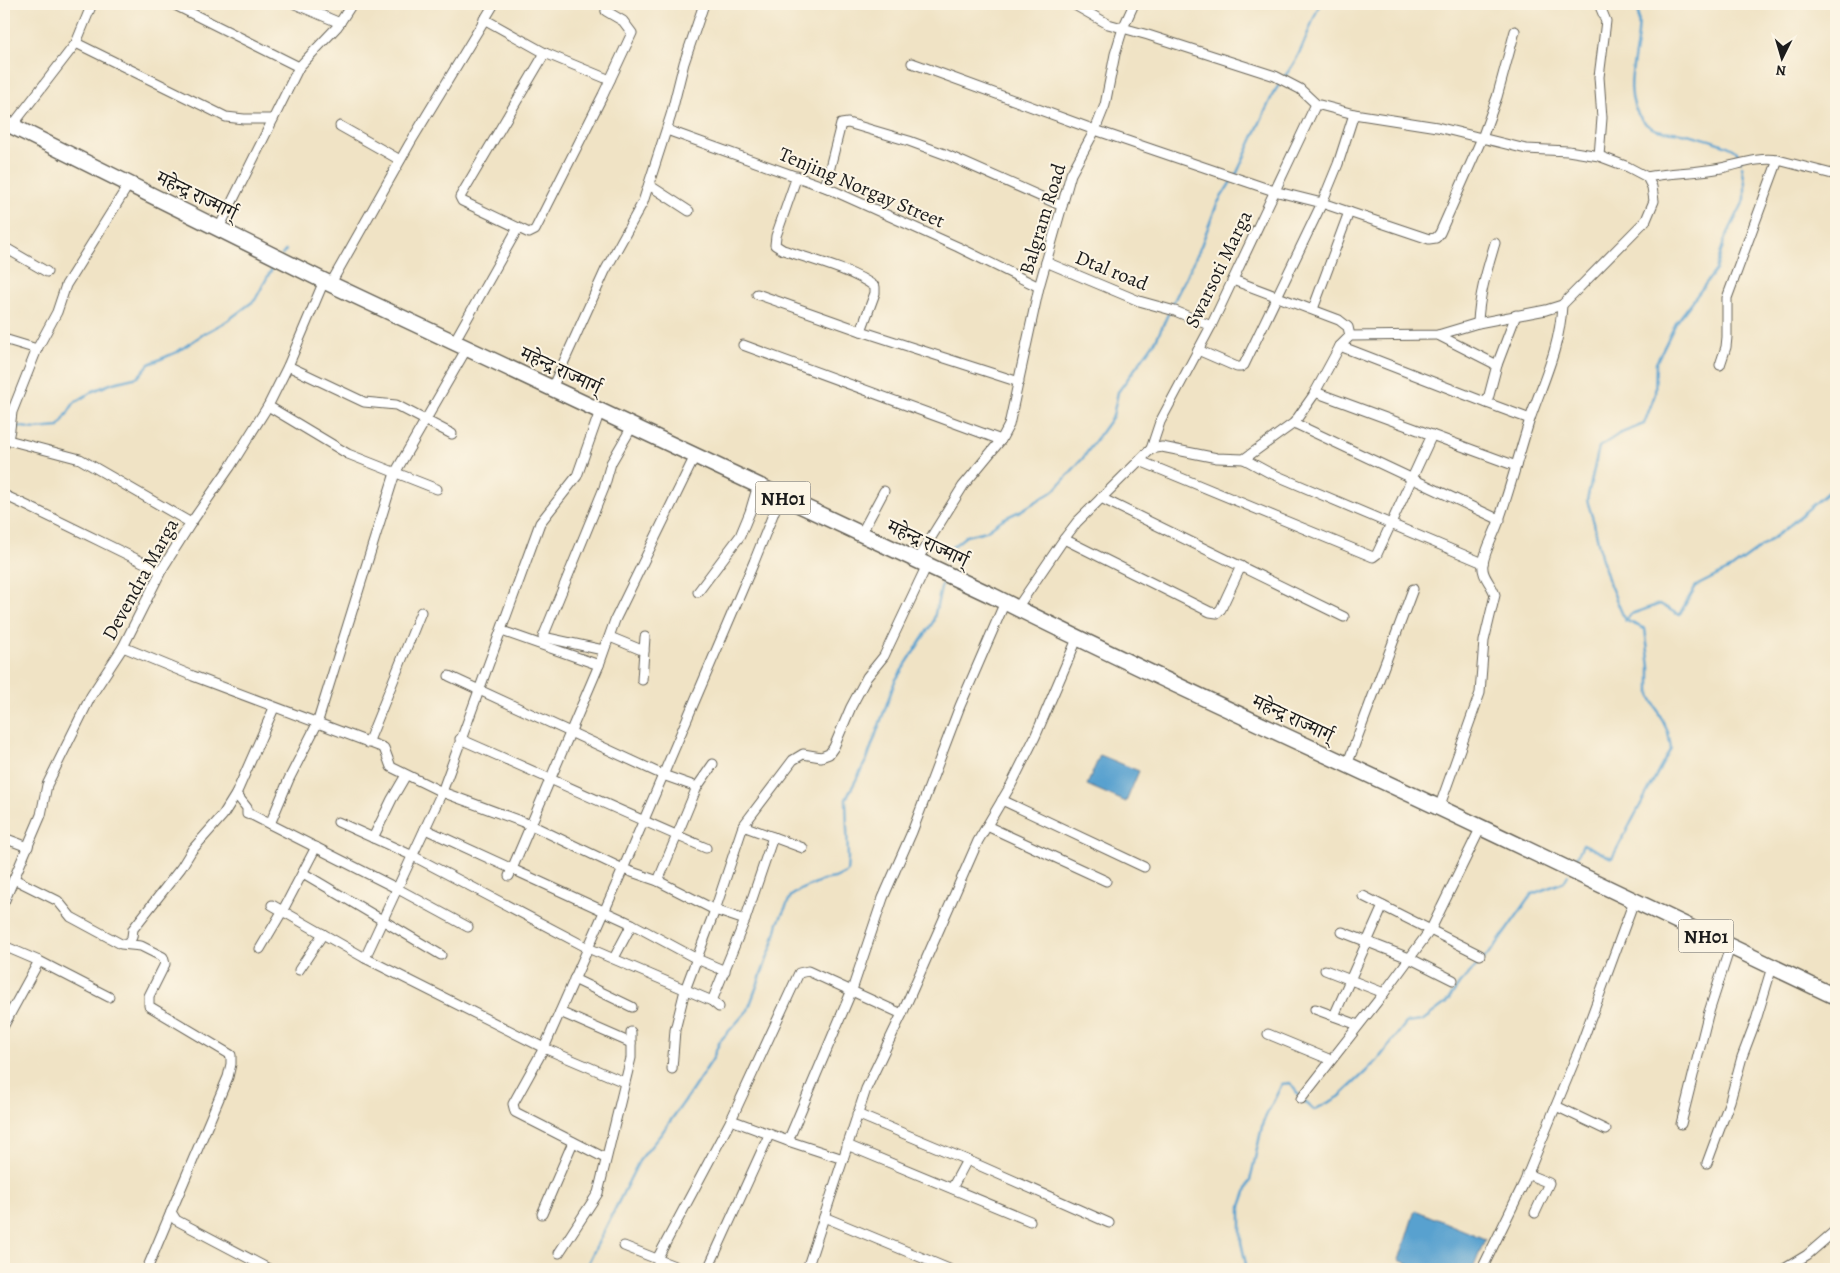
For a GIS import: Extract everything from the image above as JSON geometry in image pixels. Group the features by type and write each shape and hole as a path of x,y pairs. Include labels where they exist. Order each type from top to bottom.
{"highway":[{"name":"महेन्द्र राज्मार्ग्","path":"8,124 327,282 1011,605 1077,639 1481,827 1836,997"}],"street":[{"path":"8,124 76,42 90,14 92,4"},
{"path":"174,4 299,67"},
{"path":"295,4 340,23"},
{"path":"218,228 299,67 340,23 352,4"},
{"name":"Devendra Marga","path":"4,902 41,815 47,785 92,696 123,647 162,569 268,406 327,282 494,4"},
{"path":"545,53 460,194 462,201 529,233 535,230 632,33 623,21 606,11 608,4"},
{"path":"552,388 605,271 644,202 667,130 684,63 704,4"},
{"path":"1073,4 1108,24 1275,76 1287,81 1307,94 1316,104 1354,114 1437,127 1526,149 1568,151 1599,156 1628,167 1647,177 1652,187 1654,201 1646,220 1562,305 1546,310 1478,323 1438,335 1350,336 1340,346 1315,392 1294,423 1244,459"},
{"name":"Balgram Road","path":"743,826 793,760 803,754 821,756 829,754 834,747 867,677 884,656 922,563 963,486 1001,440 1009,425 1039,287 1071,174 1095,130 1105,105 1115,54 1123,28 1134,4"},
{"path":"1599,4 1606,21 1599,77 1602,118 1599,156"},
{"path":"484,19 545,53 610,80"},
{"path":"912,64 1095,130 1274,191 1322,203 1429,239 1436,238 1440,233 1482,138 1497,97 1515,31"},
{"path":"76,42 226,117 244,120 273,118"},
{"name":"Swarsoti Marga","path":"1151,449 1160,422 1211,326 1316,104"},
{"path":"1198,350 1241,367 1244,365 1322,203 1338,164 1354,114"},
{"path":"825,187 840,124 848,123 910,141 947,155 1062,206"},
{"path":"340,126 400,160"},
{"name":"Tenjing Norgay Street","path":"667,130 825,187 958,247 1039,287"},
{"path":"1647,177 1668,172 1722,168 1767,158 1836,174"},
{"path":"1720,365 1724,356 1727,337 1727,298 1778,160"},
{"path":"797,176 776,236 775,245 783,250 835,268 868,282 875,287 875,293 861,330"},
{"path":"129,184 66,285 57,312 37,349 9,414 10,429 6,442 80,459 191,523"},
{"path":"649,185 689,211"},
{"path":"1312,309 1349,212"},
{"path":"270,824 289,779 316,724 395,473 426,420 460,345 518,228"},
{"path":"1478,323 1478,310 1484,280 1495,243"},
{"path":"4,246 47,272"},
{"name":"Dtal road","path":"1046,262 1139,301 1170,310 1211,326"},
{"path":"1233,280 1339,320 1348,327 1350,336"},
{"path":"757,294 1019,382"},
{"path":"1438,808 1480,692 1484,641 1495,595 1493,588 1486,580 1483,564 1500,520 1530,419 1557,344 1562,305"},
{"path":"1487,403 1497,366 1516,315"},
{"path":"1438,335 1497,366"},
{"path":"4,339 37,349"},
{"path":"744,345 1001,440"},
{"path":"1340,346 1530,419"},
{"path":"288,366 364,402 396,405 452,434"},
{"path":"1315,392 1516,466"},
{"path":"268,406 348,454 437,489"},
{"path":"365,958 442,792 540,524 577,476 600,411"},
{"path":"1294,423 1500,520"},
{"path":"633,426 611,463 604,488 544,637 603,650 615,620 695,456"},
{"path":"1140,460 1373,557 1377,554 1432,435"},
{"path":"788,1141 852,990 883,898 912,832 960,706 1011,605 1077,522 1151,449 1162,447 1217,458 1244,459 1268,472 1483,564"},
{"path":"698,592 740,536 758,485"},
{"path":"861,534 884,491"},
{"path":"4,495 102,543 160,570 162,569"},
{"path":"606,1158 515,1112 513,1104 544,1048 623,870 780,497"},
{"path":"1100,498 1344,617"},
{"path":"1064,539 1210,612 1217,613 1221,609 1241,566"},
{"path":"1348,766 1413,590"},
{"path":"368,743 421,612"},
{"path":"511,873 569,732 599,665 615,620"},
{"path":"502,631 599,665"},
{"path":"610,637 644,651"},
{"path":"642,680 645,637"},
{"path":"807,1269 866,1089 902,1014 967,863 1036,737 1077,639"},
{"path":"123,647 274,708 384,748 391,767 406,775 442,792 531,825 623,870 658,880 715,910 745,920"},
{"path":"449,676 569,732 697,787"},
{"path":"128,944 132,937 133,929 181,868 192,850 223,815 236,794 274,708"},
{"path":"460,739 706,848"},
{"path":"658,880 697,787 713,764"},
{"path":"373,838 406,775"},
{"path":"236,794 247,808 247,814 316,847 468,927"},
{"path":"1002,800 1144,867"},
{"path":"338,822 413,856 588,948 715,1004 773,837"},
{"path":"672,1069 675,1030 685,990 715,910 743,826 803,848"},
{"path":"987,826 1106,881"},
{"path":"1302,1099 1431,929 1481,827"},
{"path":"425,829 511,873 632,924 697,959 725,971"},
{"path":"4,838 28,847"},
{"path":"260,949 316,847"},
{"path":"303,873 441,954"},
{"path":"14,879 58,901 71,917 78,921 121,944 149,949 165,960 149,996 149,1006 229,1052 232,1059 228,1077 147,1269"},
{"path":"1363,896 1480,955"},
{"path":"1482,1269 1503,1232 1528,1174 1581,1045 1634,901"},
{"path":"272,904 365,958 544,1048 624,1082"},
{"path":"1334,1016 1383,906"},
{"path":"614,958 632,924"},
{"path":"1342,932 1410,958 1453,980"},
{"path":"300,970 323,934"},
{"path":"4,946 39,961 109,997"},
{"path":"1681,1124 1708,1015 1730,947"},
{"path":"4,1025 39,961"},
{"path":"1707,1163 1730,1100 1772,967"},
{"path":"657,1259 731,1120 799,973 808,970 902,1014"},
{"path":"1325,970 1384,993"},
{"path":"574,979 632,1007"},
{"path":"1315,1009 1358,1025"},
{"path":"560,1012 631,1043"},
{"path":"559,1253 598,1193 631,1058 631,1032"},
{"path":"1268,1034 1331,1060"},
{"path":"1556,1106 1606,1130"},
{"path":"858,1114 1109,1223"},
{"path":"731,1120 769,1135 843,1159"},
{"path":"708,1269 769,1135"},
{"path":"542,1214 573,1142"},
{"path":"847,1145 1030,1221"},
{"path":"952,1188 967,1160"},
{"path":"1528,1174 1549,1183 1535,1213"},
{"path":"171,1212 176,1220 269,1269"},
{"path":"824,1217 949,1269"},
{"path":"1784,1269 1807,1255 1836,1230"},
{"path":"624,1246 682,1269"}],"water":[{"path":"1100,755 1139,771 1126,802 1087,785"},
{"path":"1415,1210 1485,1239 1473,1269 1420,1269 1399,1260"}],"waterway":[{"path":"1284,77 1296,60 1320,4"},
{"path":"1638,4 1638,32 1631,82 1631,92 1636,111 1646,124 1655,129 1693,135 1727,146 1736,151 1741,161"},
{"path":"1236,175 1273,94 1281,82"},
{"path":"1573,866 1583,844 1612,858 1671,748 1668,732 1650,695 1650,667 1645,629 1625,620 1610,585 1587,500 1599,447 1619,434 1644,424 1655,394 1656,363 1676,323 1716,270 1724,241 1745,199 1742,166"},
{"path":"1171,307 1199,251 1217,204 1232,180"},
{"path":"282,255 286,250"},
{"path":"4,424 35,429 59,427 74,403 93,391 113,383 138,377 149,364 177,352 227,321 255,300 275,263"},
{"path":"943,560 951,548 966,536 986,531 1003,519 1055,490 1083,458 1113,416 1118,392 1156,340 1169,312"},
{"path":"1625,620 1631,614 1660,604 1679,615 1696,586 1732,568 1784,530 1836,485"},
{"path":"585,1269 639,1161 691,1092 712,1060 720,1041 748,1010 773,943 778,923 791,896 823,880 835,878 847,872 846,799 867,759 895,681 933,622 942,584"},
{"path":"1304,1101 1314,1110 1339,1097 1377,1061 1406,1023 1422,1021 1446,1003 1460,983 1494,948 1532,894 1564,882 1568,875"},
{"path":"1807,991 1836,1007"},
{"path":"1247,1269 1241,1242 1241,1206 1250,1181 1263,1122 1282,1084 1290,1083 1300,1097"}]}
